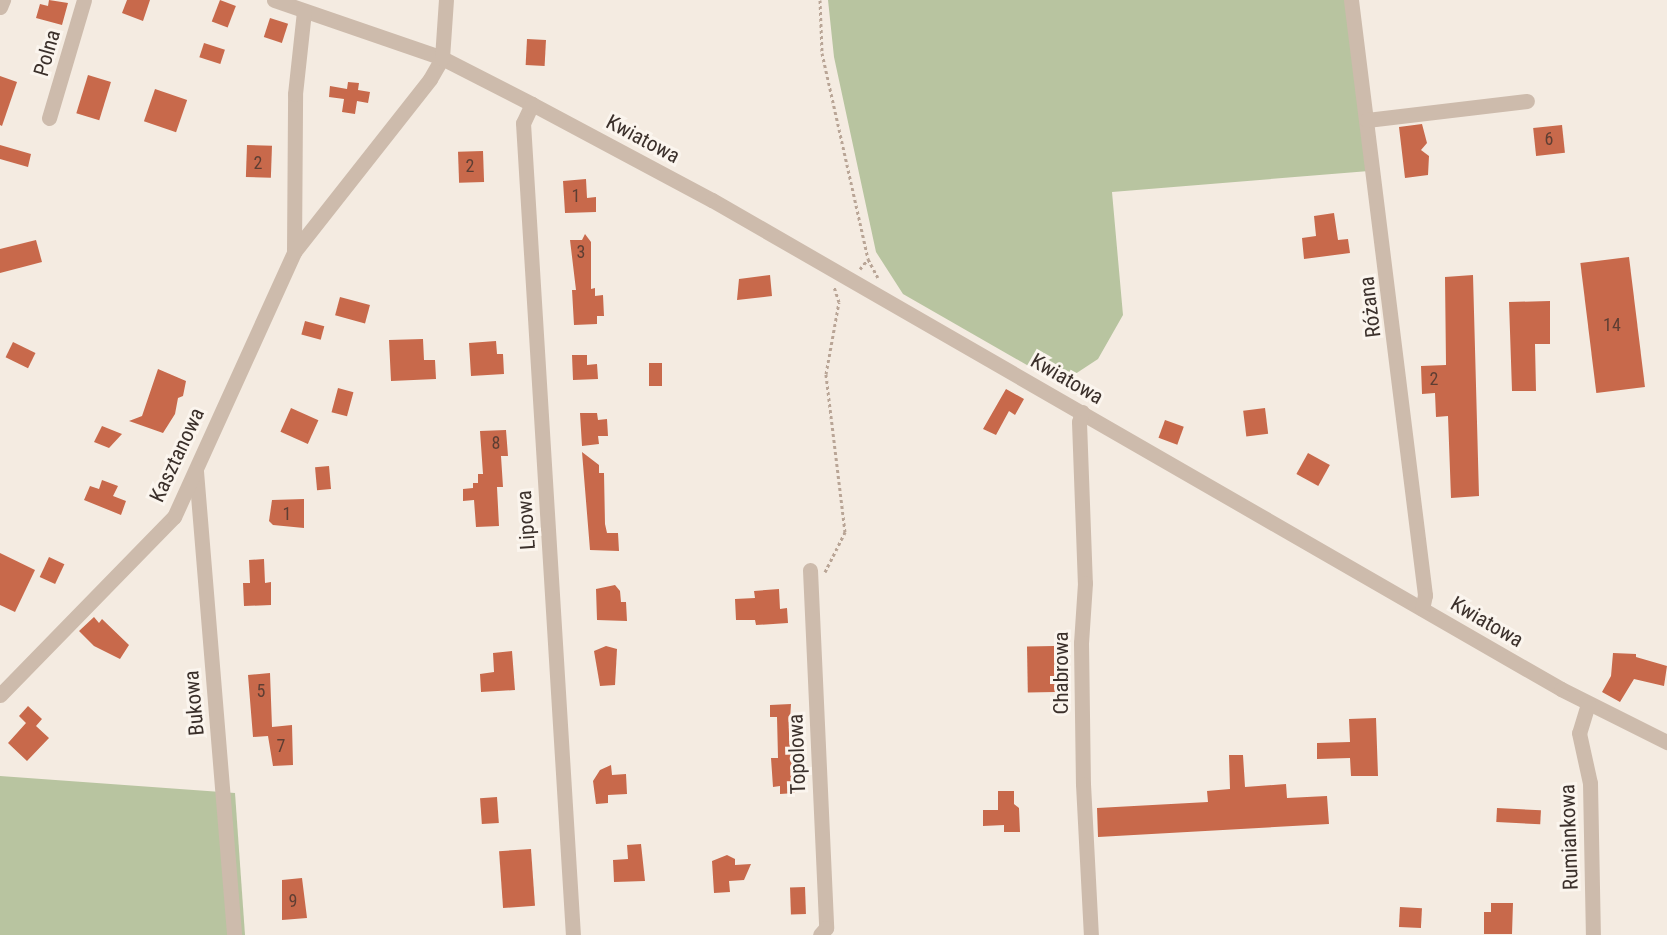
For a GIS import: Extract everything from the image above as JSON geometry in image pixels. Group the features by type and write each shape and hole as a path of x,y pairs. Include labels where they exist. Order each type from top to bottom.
{"street":[{"path":"0,7 3,0"},
{"name":"Polna","path":"50,118 84,0"},
{"path":"274,0 442,58"},
{"name":"Kasztanowa","path":"0,694 174,517 294,252 430,79 442,58 446,0"},
{"name":"Różana","path":"1351,0 1425,595 1422,609"},
{"name":"Kasztanowa","path":"294,252 295,94 304,11"},
{"name":"Kwiatowa","path":"442,58 532,104 826,265 1588,704 1667,741"},
{"path":"1367,120 1527,101"},
{"name":"Lipowa","path":"532,104 523,123 573,935"},
{"name":"Chabrowa","path":"1082,411 1079,422 1085,583 1081,643 1082,772 1091,935"},
{"name":"Bukowa","path":"195,468 234,935"},
{"name":"Topolowa","path":"810,570 826,928 820,935"},
{"name":"Rumiankowa","path":"1588,704 1579,733 1590,783 1593,935"}],"path":[{"path":"820,0 822,53 868,259 889,302"},
{"path":"812,594 834,560 845,532 826,374 839,302 826,265"}],"green space":[{"path":"828,0 1347,0 1369,171 1112,192 1123,315 1098,359 1060,384 903,294 876,252 834,57"},
{"path":"0,776 235,793 245,935 0,935"}],"building":[{"path":"49,0 68,3 62,25 36,18 40,4 48,6"},
{"path":"127,0 150,0 143,21 122,13"},
{"path":"220,0 236,6 228,28 212,21"},
{"path":"270,18 288,24 282,43 264,37"},
{"path":"527,39 546,40 545,66 526,65"},
{"path":"204,43 225,50 220,64 199,57"},
{"path":"88,75 111,82 99,120 76,113"},
{"path":"0,76 17,82 2,126 0,125"},
{"path":"348,82 359,83 358,90 370,92 368,103 357,101 355,114 342,112 344,99 329,97 330,86 347,89"},
{"path":"155,89 187,100 176,132 144,121"},
{"path":"1422,124 1427,143 1421,150 1429,156 1428,175 1405,178 1399,127"},
{"path":"1562,125 1565,153 1536,156 1533,128"},
{"path":"0,145 31,154 28,167 0,159"},
{"path":"247,145 272,146 271,178 246,177"},
{"path":"483,151 484,182 459,183 458,152"},
{"path":"586,179 587,198 596,197 596,212 565,213 563,181"},
{"path":"1334,213 1338,240 1348,239 1350,253 1304,259 1302,238 1316,236 1314,216"},
{"path":"585,234 591,242 591,289 595,288 595,296 603,295 604,316 597,316 597,324 574,325 572,290 576,290 570,240 582,240"},
{"path":"36,240 42,262 0,273 0,249"},
{"path":"1629,257 1645,387 1596,393 1580,263"},
{"path":"770,275 772,296 737,300 739,279"},
{"path":"1473,275 1479,496 1451,498 1448,416 1436,417 1435,393 1422,394 1421,366 1446,365 1445,277"},
{"path":"340,297 370,305 365,323 335,315"},
{"path":"1550,301 1550,344 1535,344 1536,391 1512,391 1509,302"},
{"path":"305,321 324,326 321,340 301,335"},
{"path":"423,339 424,360 435,360 436,379 391,381 389,340"},
{"path":"496,341 497,354 503,354 504,374 471,376 469,343"},
{"path":"13,342 35,353 28,368 6,357"},
{"path":"572,355 587,355 587,365 597,364 598,379 573,380"},
{"path":"649,363 662,363 662,386 649,386"},
{"path":"158,369 186,381 183,396 178,398 175,414 163,433 129,421 142,416"},
{"path":"338,388 353,392 347,416 332,412"},
{"path":"1006,389 1024,399 1015,415 1009,411 996,435 983,429"},
{"path":"291,408 318,420 308,444 280,432"},
{"path":"1265,408 1268,434 1246,436 1243,411"},
{"path":"580,413 597,413 598,420 607,419 608,436 598,436 599,444 582,446"},
{"path":"1165,420 1184,427 1177,445 1159,438"},
{"path":"102,426 122,434 109,448 94,442"},
{"path":"506,430 508,456 501,456 503,487 497,487 499,526 476,527 474,500 463,501 463,489 473,488 473,483 478,483 478,474 483,474 480,431"},
{"path":"582,452 599,465 599,473 604,473 605,524 607,533 618,533 619,551 590,550"},
{"path":"1308,453 1330,465 1318,486 1296,474"},
{"path":"329,466 331,489 317,490 315,467"},
{"path":"102,480 118,486 113,496 126,501 121,515 84,500 90,486 99,489"},
{"path":"304,499 304,528 273,525 269,521 272,500"},
{"path":"0,553 35,570 15,612 0,605"},
{"path":"49,557 64,564 55,584 40,577"},
{"path":"264,559 265,583 271,582 271,605 244,606 243,583 250,583 249,560"},
{"path":"615,585 620,591 621,602 626,602 627,621 597,620 596,589"},
{"path":"779,589 780,609 787,608 788,623 756,625 755,620 736,620 735,599 755,598 754,591"},
{"path":"94,617 99,623 102,619 129,645 120,659 94,646 79,631"},
{"path":"606,646 617,649 615,685 600,686 594,651"},
{"path":"1027,646 1054,646 1055,692 1028,692"},
{"path":"512,651 515,690 481,692 480,674 494,672 493,653"},
{"path":"1613,653 1636,654 1636,657 1667,666 1664,686 1634,679 1620,702 1602,692 1611,676"},
{"path":"270,673 272,727 292,725 293,765 273,766 268,736 253,737 248,675"},
{"path":"791,704 789,738 795,793 780,794 780,786 773,787 771,758 778,758 777,717 770,717 770,705"},
{"path":"28,706 42,719 36,726 49,738 27,761 8,743 26,723 19,716"},
{"path":"1376,718 1378,776 1351,776 1350,758 1317,759 1317,743 1350,742 1349,719"},
{"path":"1229,755 1243,755 1245,787 1286,784 1287,798 1327,796 1329,824 1098,837 1097,808 1208,802 1207,791 1230,789"},
{"path":"611,765 612,775 626,774 627,794 608,795 608,803 596,804 593,781 600,770"},
{"path":"998,791 1014,791 1014,804 1019,808 1020,832 1004,832 1004,825 983,826 983,810 998,810"},
{"path":"497,797 499,823 482,824 480,798"},
{"path":"1497,808 1541,810 1540,824 1496,822"},
{"path":"641,844 645,881 614,882 613,860 628,859 627,845"},
{"path":"531,849 535,906 503,908 499,851"},
{"path":"727,855 735,859 735,865 751,864 744,880 729,881 730,892 714,893 712,861"},
{"path":"302,878 307,918 282,920 282,880"},
{"path":"805,887 806,914 791,915 790,888"},
{"path":"1491,903 1513,903 1512,934 1484,934 1484,912 1491,912"},
{"path":"1400,907 1422,908 1421,928 1399,927"}]}
